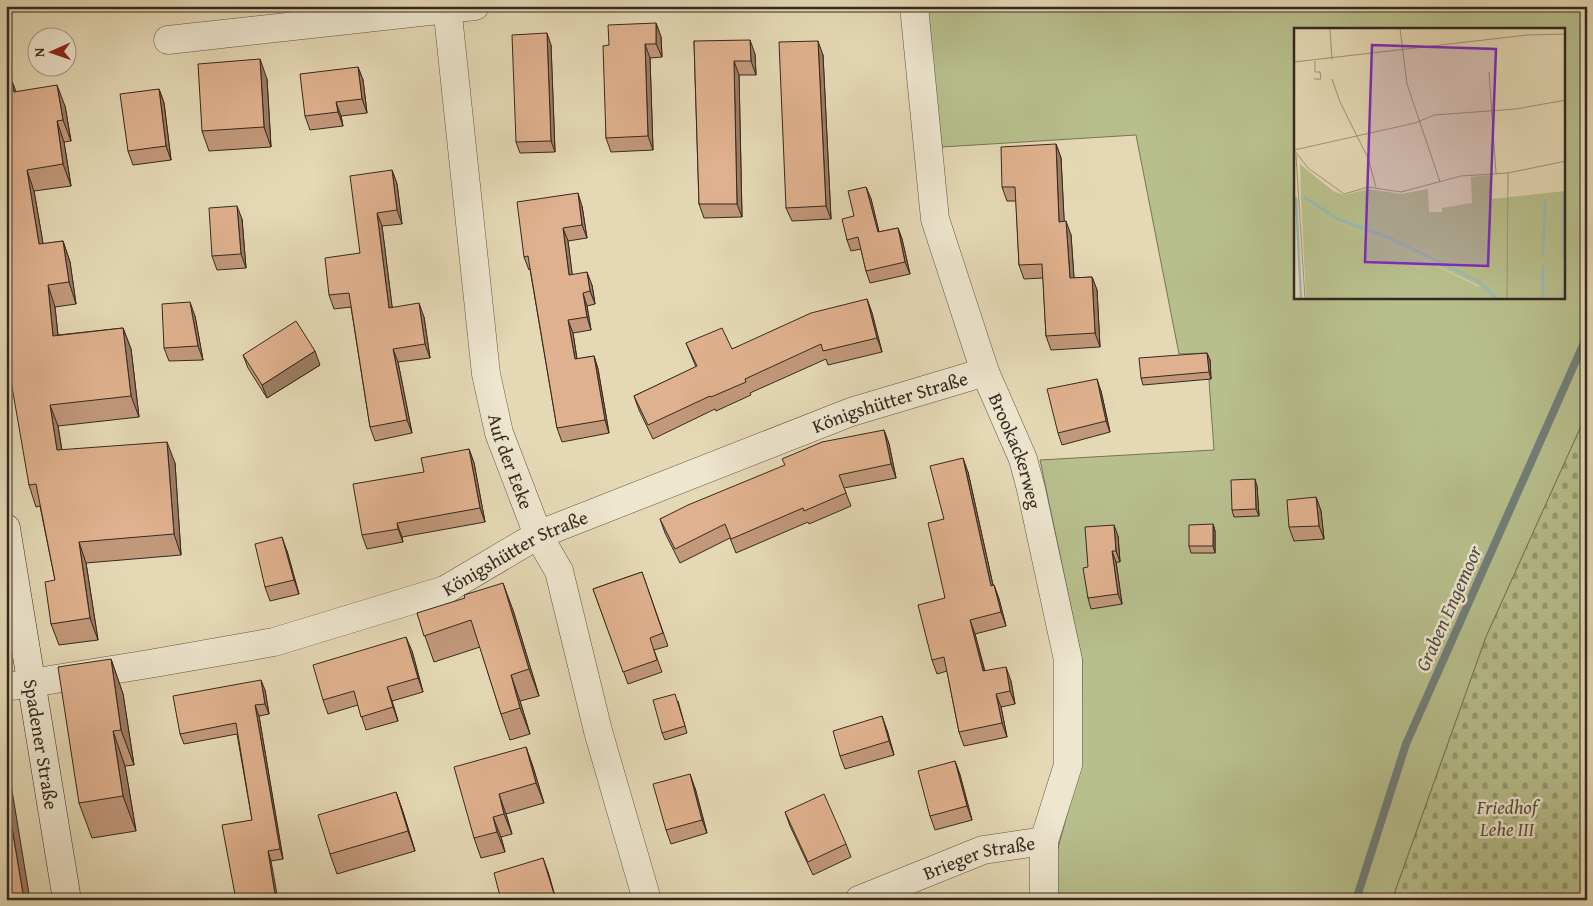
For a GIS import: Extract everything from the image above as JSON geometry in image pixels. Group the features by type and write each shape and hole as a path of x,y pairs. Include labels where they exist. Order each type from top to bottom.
{"street":[{"path":"168,40 475,6"},
{"name":"Brookackerweg","path":"914,6 935,219 984,372 1026,469 1068,660 1068,765 1044,841 1044,900"},
{"name":"Auf der Eeke","path":"447,8 486,374 499,433 538,535 559,571 598,731 647,900"},
{"name":"Königshütter Straße","path":"19,685 274,642 445,590 538,535 852,412 984,372"},
{"name":"Spadener Straße","path":"6,528 19,685 67,900"},
{"name":"Brieger Straße","path":"859,900 984,850 1044,841"}],"green space":[{"path":"926,6 1587,6 1587,413 1486,637 1392,900 1055,900 1053,866 1081,764 1082,660 1040,460 1214,450 1207,353 1179,354 1136,135 942,147"},
{"name":"Friedhof Lehe III","path":"1587,413 1587,900 1392,900 1486,637"}],"building":[{"path":"656,23 656,44 645,44 648,136 606,138 603,46 609,45 608,25"},
{"path":"547,33 551,141 516,142 512,35"},
{"path":"750,40 751,61 734,61 737,204 699,204 694,41"},
{"path":"818,41 826,206 786,208 779,42"},
{"path":"260,59 264,127 202,131 198,64"},
{"path":"358,67 362,99 336,102 338,112 305,116 300,74"},
{"path":"12,81 14,92 57,85 63,120 57,121 63,164 27,170 39,244 63,241 69,282 48,285 53,336 123,328 131,396 50,405 57,450 167,442 174,534 79,542 90,618 51,624 45,582 55,580 36,484 29,485 6,352 6,82"},
{"path":"159,89 166,146 128,151 120,94"},
{"path":"1056,144 1059,222 1066,221 1070,278 1092,277 1095,333 1046,336 1042,264 1019,265 1015,187 1002,187 1001,147"},
{"path":"392,170 397,210 377,213 389,308 419,303 425,344 393,349 407,420 370,427 349,293 329,295 325,258 360,253 350,176"},
{"path":"866,187 878,232 898,228 905,262 866,271 858,237 847,240 842,219 854,216 848,191"},
{"path":"578,193 582,225 563,228 569,275 587,272 590,291 583,293 587,317 568,320 575,359 594,356 605,420 557,428 528,256 524,257 517,202"},
{"path":"237,206 241,254 212,256 209,208"},
{"path":"867,299 877,338 823,351 821,344 745,379 746,382 710,396 648,425 634,396 697,366 686,343 722,328 732,349 811,313"},
{"path":"190,302 198,346 164,348 162,304"},
{"path":"296,321 315,351 262,385 243,355"},
{"path":"1207,353 1209,372 1141,378 1139,358"},
{"path":"1097,379 1106,421 1058,433 1047,389"},
{"path":"884,430 891,464 839,475 846,493 804,511 803,508 731,539 725,524 675,549 660,519 688,505 785,465 782,459 822,442"},
{"path":"469,449 480,508 397,523 398,529 362,535 353,484 424,472 421,458"},
{"path":"963,458 991,586 994,585 1001,612 970,620 983,671 1006,667 1010,691 996,694 1002,723 959,732 944,657 932,660 918,605 945,598 928,523 944,519 930,466"},
{"path":"1255,479 1256,509 1232,510 1231,480"},
{"path":"1316,497 1319,526 1289,527 1287,500"},
{"path":"1213,524 1213,546 1189,546 1189,525"},
{"path":"1114,525 1116,551 1112,551 1118,594 1088,598 1083,568 1088,567 1085,527"},
{"path":"282,537 294,580 265,587 255,544"},
{"path":"642,572 663,633 650,638 657,660 623,672 593,589"},
{"path":"503,583 529,669 511,675 520,708 501,714 471,620 424,636 417,613 465,598 464,595"},
{"path":"406,637 418,678 387,687 393,707 361,717 354,691 323,700 313,665"},
{"path":"111,659 121,730 113,731 123,796 79,803 58,667"},
{"path":"261,680 265,704 255,705 280,849 268,851 276,900 236,900 222,825 252,820 236,723 180,734 173,696"},
{"path":"675,694 685,726 662,733 653,700"},
{"path":"882,716 889,741 840,756 833,731"},
{"path":"526,747 536,783 499,794 504,814 493,817 497,832 474,838 454,767"},
{"path":"955,761 967,806 930,816 918,771"},
{"path":"690,774 702,820 666,830 653,784"},
{"path":"6,792 24,900 6,900"},
{"path":"396,792 408,831 330,854 318,815"},
{"path":"824,794 846,844 808,862 785,812"},
{"path":"543,858 554,894 534,900 501,900 494,873"},
{"path":"373,894 375,900 355,900"}],"waterway":[{"name":"Graben Engemoor","path":"1356,900 1406,744 1587,336"}]}
